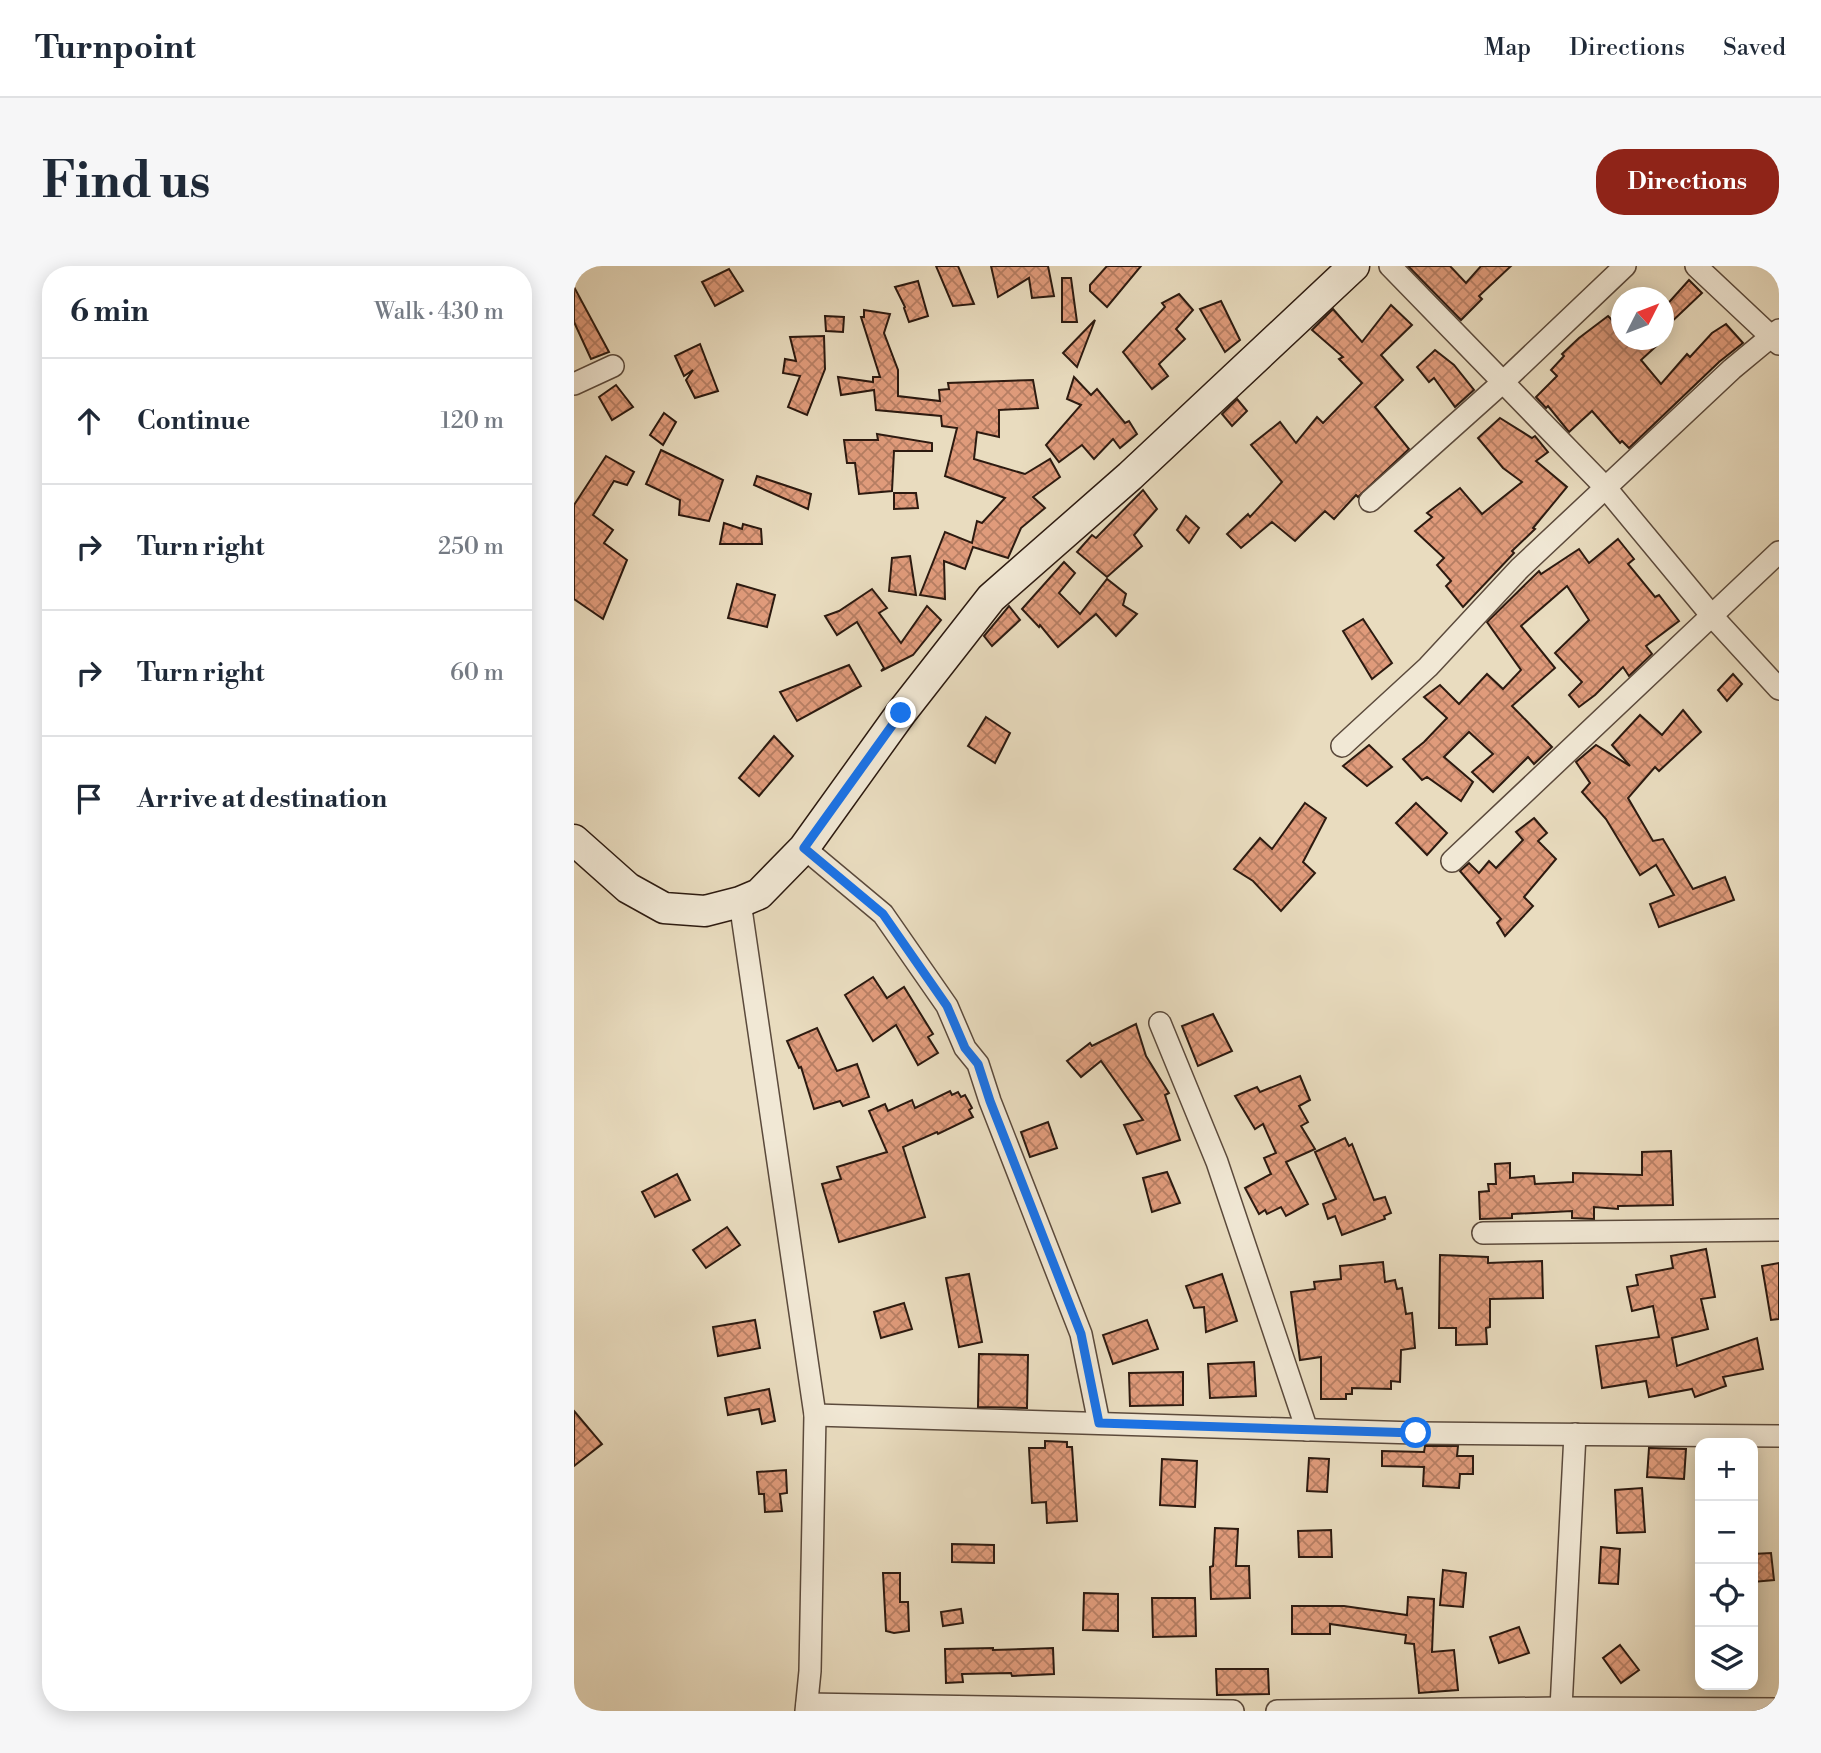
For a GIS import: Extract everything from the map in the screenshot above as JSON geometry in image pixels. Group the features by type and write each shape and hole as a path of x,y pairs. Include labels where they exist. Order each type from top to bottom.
{"street":[{"path":"574,840 628,888 664,908 705,911 759,894 804,848 901,713 990,598 1130,476 1354,266"},
{"path":"1390,266 1605,487 1712,616 1779,689"},
{"path":"1370,501 1503,382 1625,266"},
{"path":"1342,746 1429,667 1520,568 1605,487 1732,369 1776,337 1696,266"},
{"path":"574,384 613,366"},
{"path":"1451,860 1779,552"},
{"path":"804,848 883,914 947,1006 965,1048 978,1064 1081,1334 1099,1423"},
{"path":"740,902 815,1415 807,1708 1233,1711"},
{"path":"1160,1023 1217,1162 1307,1430"},
{"path":"1483,1233 1779,1230"},
{"path":"815,1415 1307,1430 1779,1436"},
{"path":"1561,1708 1575,1434"},
{"path":"1277,1711 1779,1709"}],"building":[{"path":"936,266 958,266 974,304 953,306"},
{"path":"991,266 1048,266 1054,296 1032,298 1029,278 998,297"},
{"path":"1107,266 1141,266 1107,307 1090,291 1090,285"},
{"path":"1408,266 1450,266 1466,283 1481,266 1511,266 1479,296 1482,299 1461,320"},
{"path":"729,269 743,291 715,306 702,282"},
{"path":"1062,278 1071,278 1077,322 1062,322"},
{"path":"1689,280 1702,293 1674,320 1674,297"},
{"path":"918,281 928,316 909,322 895,287"},
{"path":"574,287 609,352 591,359 574,322"},
{"path":"1179,294 1193,310 1176,329 1185,339 1159,364 1168,376 1152,389 1123,352 1165,307 1162,303"},
{"path":"1221,301 1240,340 1225,352 1200,309"},
{"path":"1391,305 1412,325 1381,355 1403,380 1375,407 1409,449 1358,497 1356,495 1334,519 1325,511 1295,541 1272,522 1241,548 1227,534 1248,514 1250,517 1282,482 1251,445 1280,422 1296,443 1317,417 1323,423 1362,383 1339,359 1343,357 1312,330 1333,309 1362,342"},
{"path":"864,310 890,314 884,333 898,370 898,396 940,401 939,390 949,389 948,383 1033,380 1038,408 999,410 999,437 977,432 974,459 1025,474 1050,459 1060,477 1033,497 1045,508 1021,528 1008,558 973,547 965,569 944,561 945,599 920,595 945,532 972,543 977,521 982,523 1005,498 945,476 957,428 942,426 941,416 876,410 874,390 841,395 838,377 873,382 873,377 880,377 861,317 864,317"},
{"path":"825,316 844,317 843,332 826,331"},
{"path":"1608,316 1611,319 1611,350 1652,350 1641,360 1661,384 1687,354 1690,357 1712,333 1726,324 1743,343 1719,362 1629,448 1622,441 1620,443 1592,411 1569,432 1548,406 1546,408 1536,397 1557,376 1551,370 1564,356 1562,354"},
{"path":"1095,320 1077,367 1063,353"},
{"path":"824,336 825,369 807,415 788,407 800,376 783,373 785,359 796,361 790,337"},
{"path":"700,344 718,391 695,398 686,380 693,370 684,376 675,356"},
{"path":"1435,350 1454,365 1474,390 1455,407 1434,378 1429,382 1417,367"},
{"path":"1074,377 1091,395 1097,389 1125,423 1129,421 1137,434 1120,448 1113,439 1094,459 1082,445 1059,462 1046,445 1081,405 1067,399"},
{"path":"616,385 633,407 612,420 599,397"},
{"path":"1237,399 1247,411 1232,426 1222,414"},
{"path":"664,413 676,422 663,445 650,435"},
{"path":"1500,418 1532,438 1535,436 1548,452 1536,461 1567,487 1533,528 1535,529 1463,607 1446,586 1451,581 1437,565 1444,558 1415,531 1432,517 1427,513 1460,488 1482,514 1522,482 1503,468 1478,438"},
{"path":"877,434 932,443 932,451 894,451 892,491 859,494 855,463 847,463 844,440 878,440"},
{"path":"661,450 723,480 709,521 679,515 680,500 646,484"},
{"path":"606,456 634,472 627,485 614,481 593,515 613,530 604,543 627,560 603,619 574,599 574,505"},
{"path":"757,476 811,494 808,509 754,485"},
{"path":"1143,490 1157,509 1134,535 1142,546 1107,577 1077,552 1092,535 1096,538"},
{"path":"894,493 916,493 918,508 894,509"},
{"path":"1186,516 1199,528 1189,543 1177,530"},
{"path":"724,523 742,529 743,524 761,529 762,544 720,544"},
{"path":"1618,539 1634,559 1628,564 1655,597 1659,595 1679,621 1646,646 1652,654 1629,676 1623,667 1579,707 1569,695 1582,682 1555,653 1589,620 1567,586 1521,626 1555,668 1512,706 1552,747 1534,764 1528,757 1493,792 1472,772 1493,754 1469,732 1444,757 1473,782 1461,801 1427,777 1422,780 1403,759 1447,718 1424,697 1440,685 1459,704 1487,674 1503,689 1521,670 1487,622 1539,571 1541,574 1579,549 1589,563"},
{"path":"910,556 916,595 889,591 892,558"},
{"path":"1064,562 1075,573 1059,593 1080,614 1107,579 1126,594 1123,605 1137,614 1116,636 1096,614 1058,647 1022,609"},
{"path":"737,584 775,595 767,627 728,618"},
{"path":"872,589 887,608 879,613 901,643 927,606 941,620 913,655 881,671 884,668 857,622 837,635 825,616 839,611"},
{"path":"1009,606 1020,620 992,646 984,636"},
{"path":"1363,619 1392,663 1372,679 1343,631"},
{"path":"849,665 861,686 797,721 780,692"},
{"path":"1733,674 1742,684 1727,701 1718,690"},
{"path":"1683,710 1701,732 1659,771 1655,767 1628,798 1653,841 1663,839 1693,889 1725,877 1734,900 1659,927 1650,904 1674,895 1656,865 1640,875 1606,819 1582,792 1590,783 1576,762 1596,745 1630,766 1612,745 1640,715 1662,735"},
{"path":"986,717 1010,733 995,763 968,746"},
{"path":"774,736 793,756 759,796 739,778"},
{"path":"1369,745 1392,767 1367,786 1343,766"},
{"path":"1305,803 1326,818 1303,862 1315,873 1281,911 1253,881 1234,869 1260,838 1272,849"},
{"path":"1416,803 1447,833 1427,855 1396,823"},
{"path":"1534,818 1547,833 1538,841 1556,859 1524,897 1533,906 1505,936 1497,923 1501,919 1460,871 1469,863 1479,873 1489,861 1496,868 1523,840 1516,832"},
{"path":"873,977 887,998 904,987 933,1034 928,1037 938,1053 918,1065 896,1025 873,1041 845,995"},
{"path":"1213,1014 1232,1051 1198,1066 1182,1026"},
{"path":"1136,1024 1146,1056 1169,1093 1165,1095 1180,1140 1137,1154 1124,1125 1143,1120 1101,1061 1081,1077 1067,1061 1090,1043 1092,1046"},
{"path":"817,1028 837,1071 857,1064 869,1097 843,1106 840,1101 814,1109 801,1067 799,1068 787,1041"},
{"path":"1300,1076 1310,1100 1299,1106 1308,1122 1301,1126 1315,1149 1286,1162 1308,1204 1286,1216 1281,1207 1267,1214 1265,1210 1259,1214 1245,1188 1271,1174 1264,1158 1276,1153 1263,1124 1255,1129 1235,1096 1257,1087 1260,1092"},
{"path":"950,1091 952,1095 958,1092 961,1097 965,1095 972,1108 969,1110 973,1117 903,1147 925,1217 839,1242 822,1184 841,1179 837,1167 887,1152 869,1111 885,1104 888,1111 912,1100 915,1108"},
{"path":"1048,1122 1057,1148 1030,1157 1021,1132"},
{"path":"1345,1138 1349,1146 1352,1144 1374,1200 1385,1197 1391,1213 1384,1216 1385,1219 1342,1235 1335,1216 1328,1219 1323,1204 1336,1199 1315,1152"},
{"path":"1671,1151 1673,1205 1618,1206 1618,1209 1594,1207 1594,1219 1572,1218 1572,1211 1512,1214 1512,1218 1480,1219 1479,1192 1489,1191 1488,1184 1496,1184 1495,1164 1510,1163 1510,1178 1534,1176 1535,1184 1573,1182 1573,1173 1642,1175 1642,1152"},
{"path":"1167,1172 1180,1203 1152,1212 1143,1178"},
{"path":"677,1174 690,1200 655,1217 642,1192"},
{"path":"727,1227 740,1245 706,1268 693,1250"},
{"path":"1706,1249 1715,1297 1701,1299 1708,1329 1672,1338 1677,1366 1757,1338 1763,1369 1723,1377 1726,1386 1695,1397 1692,1389 1649,1397 1646,1381 1602,1388 1596,1346 1659,1337 1653,1306 1632,1311 1627,1287 1638,1285 1636,1275 1673,1268 1671,1256"},
{"path":"1440,1255 1488,1257 1488,1263 1542,1261 1543,1298 1490,1299 1487,1344 1456,1345 1456,1328 1439,1328"},
{"path":"1383,1262 1385,1282 1395,1280 1397,1289 1402,1288 1406,1314 1412,1313 1415,1348 1401,1350 1400,1382 1391,1381 1391,1389 1352,1388 1352,1394 1346,1394 1346,1399 1321,1399 1321,1357 1300,1360 1291,1292 1315,1289 1314,1282 1341,1279 1340,1266"},
{"path":"1779,1263 1779,1319 1771,1320 1762,1266"},
{"path":"969,1274 982,1342 959,1347 946,1278"},
{"path":"1222,1274 1237,1321 1206,1332 1204,1307 1194,1308 1186,1286"},
{"path":"904,1303 912,1329 881,1338 874,1312"},
{"path":"755,1320 760,1348 718,1356 713,1327"},
{"path":"1147,1320 1158,1349 1113,1364 1103,1335"},
{"path":"979,1354 1028,1355 1027,1408 978,1407"},
{"path":"1254,1362 1256,1396 1210,1398 1208,1364"},
{"path":"1183,1372 1183,1405 1130,1406 1129,1373"},
{"path":"769,1389 775,1421 762,1424 759,1409 728,1415 725,1398"},
{"path":"574,1411 602,1444 574,1466"},
{"path":"1045,1441 1067,1442 1067,1447 1072,1447 1077,1521 1047,1523 1046,1502 1032,1503 1029,1448 1045,1448"},
{"path":"1425,1446 1458,1446 1457,1456 1473,1456 1473,1474 1460,1474 1459,1488 1423,1486 1424,1467 1382,1466 1382,1451 1424,1452"},
{"path":"1649,1448 1686,1449 1684,1479 1647,1477"},
{"path":"1309,1458 1329,1459 1327,1492 1307,1491"},
{"path":"1162,1459 1197,1461 1195,1507 1160,1505"},
{"path":"786,1470 787,1493 780,1494 782,1511 765,1512 764,1494 759,1494 757,1472"},
{"path":"1642,1488 1645,1532 1617,1533 1615,1490"},
{"path":"1215,1528 1238,1529 1236,1566 1249,1566 1250,1598 1211,1599 1210,1567 1213,1566"},
{"path":"1331,1530 1332,1557 1299,1557 1298,1531"},
{"path":"952,1544 994,1545 994,1563 952,1562"},
{"path":"1601,1547 1620,1549 1618,1584 1599,1583"},
{"path":"1771,1553 1774,1580 1758,1582 1758,1554"},
{"path":"1443,1570 1466,1573 1463,1607 1440,1605"},
{"path":"883,1573 900,1573 900,1602 908,1602 909,1631 886,1631"},
{"path":"1084,1593 1118,1594 1118,1631 1083,1630"},
{"path":"1408,1597 1434,1599 1432,1652 1454,1650 1458,1690 1419,1693 1414,1644 1405,1643 1406,1635 1330,1624 1330,1634 1292,1634 1292,1606 1344,1606 1407,1615"},
{"path":"1152,1598 1195,1598 1196,1636 1153,1637"},
{"path":"961,1609 963,1623 943,1626 941,1612"},
{"path":"1519,1627 1529,1653 1499,1663 1490,1637"},
{"path":"1620,1645 1639,1670 1621,1683 1603,1658"},
{"path":"1053,1648 1054,1674 962,1674 963,1682 946,1683 945,1649"},
{"path":"1216,1669 1268,1669 1269,1694 1217,1695"}],"route":[{"path":"901,713 804,848 883,914 947,1006 965,1048 978,1064 1081,1334 1099,1423 1416,1433"}]}
